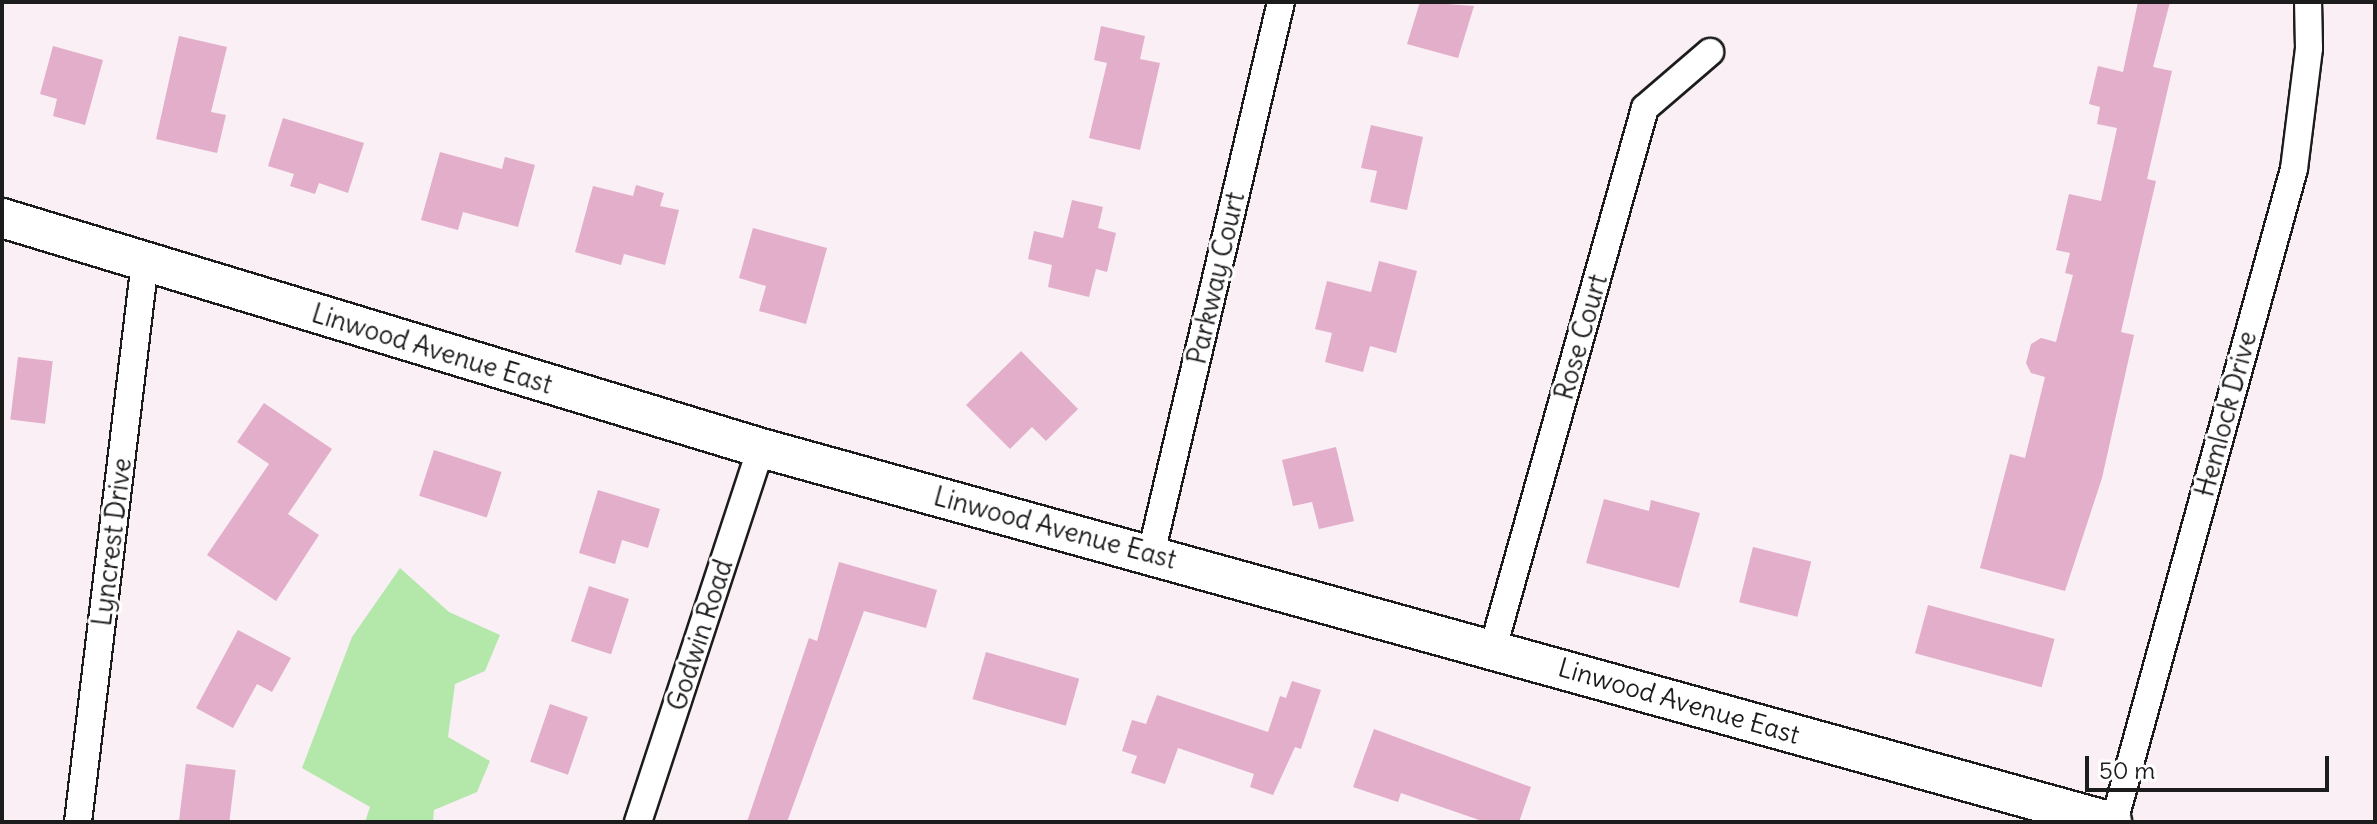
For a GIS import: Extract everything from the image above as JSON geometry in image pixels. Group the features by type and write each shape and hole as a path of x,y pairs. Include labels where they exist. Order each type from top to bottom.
{"main road":[{"name":"Linwood Avenue East","path":"2,218 761,448 1493,648 2113,822"}],"street":[{"name":"Parkway Court","path":"1151,554 1281,2"},
{"name":"Hemlock Drive","path":"2113,822 2294,169 2309,48 2308,2"},
{"name":"Rose Court","path":"1493,648 1645,108 1710,52"},
{"name":"Lyncrest Drive","path":"78,822 145,262"},
{"name":"Godwin Road","path":"638,822 761,448"}],"green space":[{"path":"400,568 449,612 500,635 485,671 455,684 448,737 490,761 477,792 434,810 433,822 365,822 370,807 302,768 352,637"}],"building":[{"path":"1420,2 1474,6 1458,58 1407,44"},
{"path":"2138,2 2170,2 2153,67 2172,71 2147,179 2156,181 2121,332 2134,335 2102,478 2065,591 1980,568 2010,454 2025,458 2045,377 2031,373 2026,363 2031,344 2041,338 2056,342 2073,275 2065,273 2070,253 2056,250 2069,194 2101,201 2117,128 2097,124 2100,107 2089,104 2098,66 2123,72"},
{"path":"1101,26 1145,36 1140,59 1160,63 1140,150 1089,138 1107,63 1094,60"},
{"path":"179,36 227,47 211,112 226,115 217,153 156,139"},
{"path":"53,46 103,60 85,125 53,116 57,99 40,94"},
{"path":"283,118 364,143 348,193 319,183 315,194 290,186 294,174 268,166"},
{"path":"1371,125 1423,137 1407,210 1370,202 1377,171 1361,168"},
{"path":"440,152 502,169 505,157 535,165 518,227 463,212 458,230 421,220"},
{"path":"636,185 664,193 660,206 679,210 665,265 624,254 621,265 575,252 593,186 633,196"},
{"path":"1072,200 1103,207 1098,228 1116,233 1107,272 1096,269 1089,297 1048,287 1052,265 1028,259 1034,231 1063,238"},
{"path":"753,228 827,248 806,324 759,311 766,286 739,278"},
{"path":"1379,261 1417,271 1396,353 1370,346 1363,372 1325,362 1332,333 1315,329 1327,281 1371,292"},
{"path":"1021,351 1078,409 1046,441 1032,427 1010,449 966,405"},
{"path":"18,357 53,361 45,424 10,420"},
{"path":"264,403 332,449 288,514 319,535 276,601 207,555 269,464 237,442"},
{"path":"1336,447 1354,521 1319,529 1312,502 1293,506 1282,460"},
{"path":"434,450 502,472 487,518 419,496"},
{"path":"598,490 660,509 648,548 622,540 615,564 579,553"},
{"path":"1604,499 1649,511 1651,500 1700,513 1679,588 1586,563"},
{"path":"1753,547 1811,562 1797,617 1739,602"},
{"path":"839,562 937,590 926,628 864,611 787,822 747,822 809,638 817,641"},
{"path":"589,586 629,599 611,654 571,641"},
{"path":"1928,605 2055,639 2042,687 1915,653"},
{"path":"238,630 291,658 272,692 257,684 233,728 196,708"},
{"path":"986,652 1079,679 1066,726 972,699"},
{"path":"1292,681 1321,690 1301,749 1295,747 1273,795 1250,787 1254,774 1178,748 1165,784 1131,773 1137,756 1122,751 1132,720 1146,724 1157,695 1268,732 1280,696 1286,698"},
{"path":"550,704 588,717 568,775 530,762"},
{"path":"1374,729 1531,787 1519,822 1485,822 1401,793 1398,802 1353,787"},
{"path":"186,764 236,770 229,822 179,822"}]}
